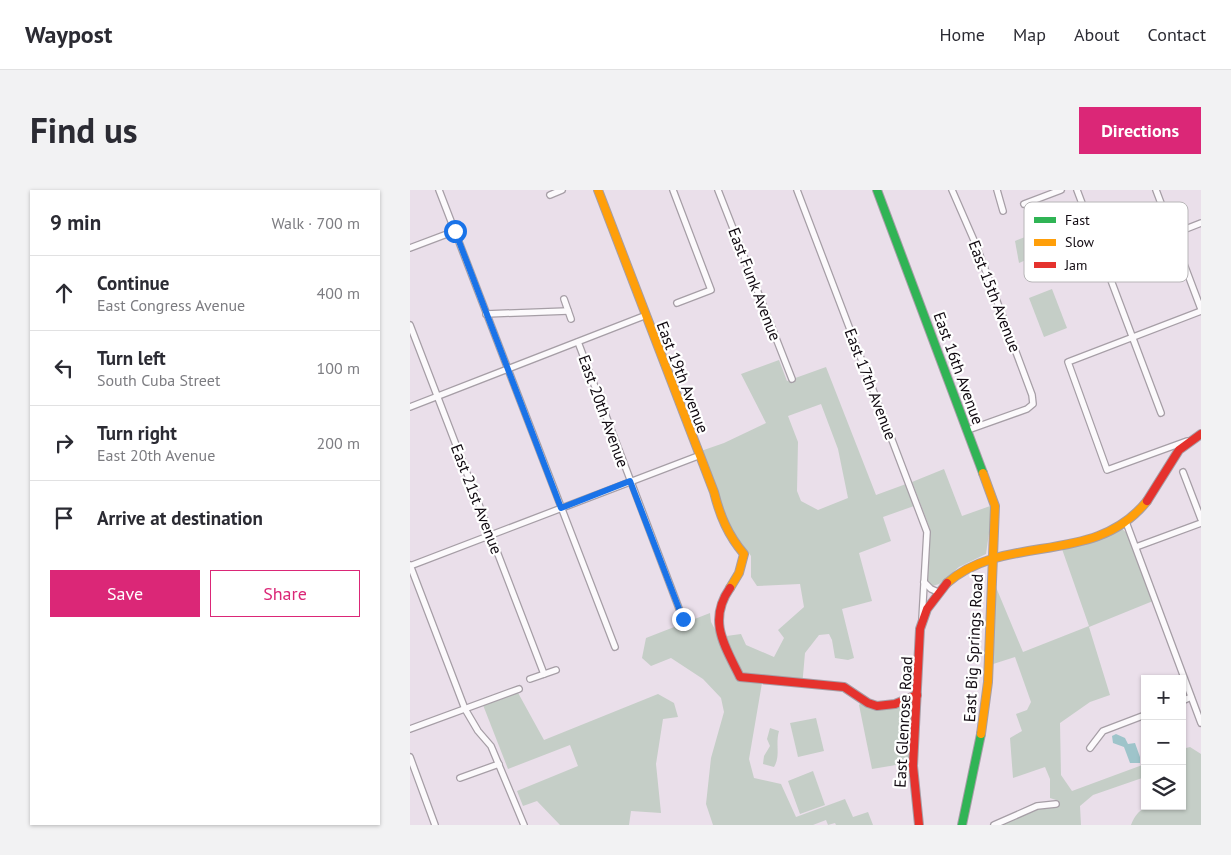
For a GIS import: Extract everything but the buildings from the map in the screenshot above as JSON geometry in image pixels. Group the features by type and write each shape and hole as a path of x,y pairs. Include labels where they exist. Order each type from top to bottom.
{"street":[{"path":"439,190 615,647"},
{"path":"550,195 562,190"},
{"name":"East 19th Avenue","path":"598,190 644,316 698,456 714,492 719,512 730,536 744,554 742,570 722,600 716,617 740,677 844,687 856,693 871,705 887,706 917,695"},
{"path":"673,190 711,290 677,303"},
{"name":"East Funk Avenue","path":"718,190 792,379"},
{"name":"East 17th Avenue","path":"797,190 927,532 922,621"},
{"name":"East 16th Avenue","path":"877,190 995,506 991,560"},
{"name":"East 15th Avenue","path":"952,190 976,245 1029,386 1032,404 1027,409 968,430"},
{"path":"996,190 1003,211"},
{"path":"1029,202 1061,190"},
{"path":"1077,190 1082,202"},
{"path":"1156,190 1160,202"},
{"path":"1188,228 1201,223"},
{"path":"410,248 455,231"},
{"path":"1188,276 1201,310 1068,362 1107,470 1201,434"},
{"path":"1112,282 1161,413"},
{"path":"564,299 571,320"},
{"path":"486,314 568,311"},
{"path":"410,407 644,316"},
{"name":"East 21st Avenue","path":"410,324 544,674"},
{"name":"East 20th Avenue","path":"578,342 683,619"},
{"path":"922,621 938,592 969,567 991,560 1103,534 1126,522 1157,487 1179,448 1186,441"},
{"path":"523,825 491,746 478,731 464,709 410,565 698,456"},
{"path":"1136,547 1201,521 1183,472"},
{"path":"1126,522 1201,723"},
{"name":"East Big Springs Road","path":"962,825 984,725 988,681 991,560"},
{"path":"924,582 931,589 938,592"},
{"name":"East Glenrose Road","path":"919,825 914,804 912,780 922,621"},
{"path":"530,679 556,670"},
{"path":"410,729 519,689"},
{"path":"1186,699 1191,697"},
{"path":"1090,748 1103,731 1141,717"},
{"path":"410,757 436,825"},
{"path":"460,778 499,764"},
{"path":"994,825 1037,806 1056,804"}],"shaded area":[{"path":"1024,238 1024,261 1019,263 1015,241"},
{"path":"1052,289 1067,328 1044,337 1029,298"},
{"path":"779,360 787,381 826,367 876,495 906,484 914,506 883,517 891,541 859,553 872,601 842,609 854,658 848,660 835,658 829,634 819,635 805,653 802,687 762,683 749,759 754,778 781,784 796,817 845,799 853,817 868,812 873,825 836,825 835,823 828,825 826,820 813,825 713,825 706,804 711,758 724,712 721,698 703,679 671,658 651,666 642,658 646,638 710,613 711,622 719,637 741,634 746,645 774,657 784,638 778,630 804,607 800,584 757,586 751,577 751,556 723,517 701,451 724,443 766,423 741,374","holes":["821,404 838,449 848,498 818,510 801,501 797,491 798,442 788,416"]},
{"path":"944,469 962,516 993,505 986,554 959,567 939,584 933,586 926,579 930,529 912,482"},
{"path":"1121,528 1127,533 1153,601 1089,627 1110,695 1090,702 1060,723 1061,775 1072,791 1141,765 1141,778 1093,795 1080,806 1081,825 1000,825 1042,806 1057,807 1059,801 1050,798 1050,779 1045,767 1013,778 1010,738 1022,731 1016,714 1027,710 1031,702 1015,657 990,665 993,580 1023,652 1089,626 1062,549"},
{"path":"517,691 544,740 658,694 674,703 678,717 663,719 656,764 661,813 631,811 629,825 560,825 537,801 523,806 517,791 578,766 570,745 508,769 483,705"},
{"path":"914,699 908,763 872,769 859,705 863,701 870,707"},
{"path":"816,718 824,751 798,757 790,723"},
{"path":"770,728 779,731 777,758 774,767 763,764 764,756 770,746 767,739"},
{"path":"1190,747 1201,754 1201,825 1131,825 1142,810 1186,810 1186,748"},
{"path":"813,771 825,805 800,814 788,781"}],"water":[{"path":"1116,734 1125,738 1128,744 1135,743 1140,763 1130,763 1124,747 1113,743 1112,736"}],"traffic: fast":[{"path":"877,190 983,473"},
{"path":"962,825 981,734"}],"traffic: slow":[{"path":"598,190 722,517 733,540 744,554 739,573 730,588"},
{"path":"981,734 988,682 995,506 983,473"},
{"path":"947,583 970,568 995,558 1076,543 1102,534 1126,521 1147,501"}],"traffic: jam":[{"path":"1147,501 1179,450 1201,434"},
{"path":"919,825 913,766 920,629 927,609 947,583"},
{"path":"730,588 723,600 719,622 724,644 740,677 844,687 868,703 877,706 895,704 917,695"}],"route":[{"path":"455,231 561,508 630,481 683,619"}]}
